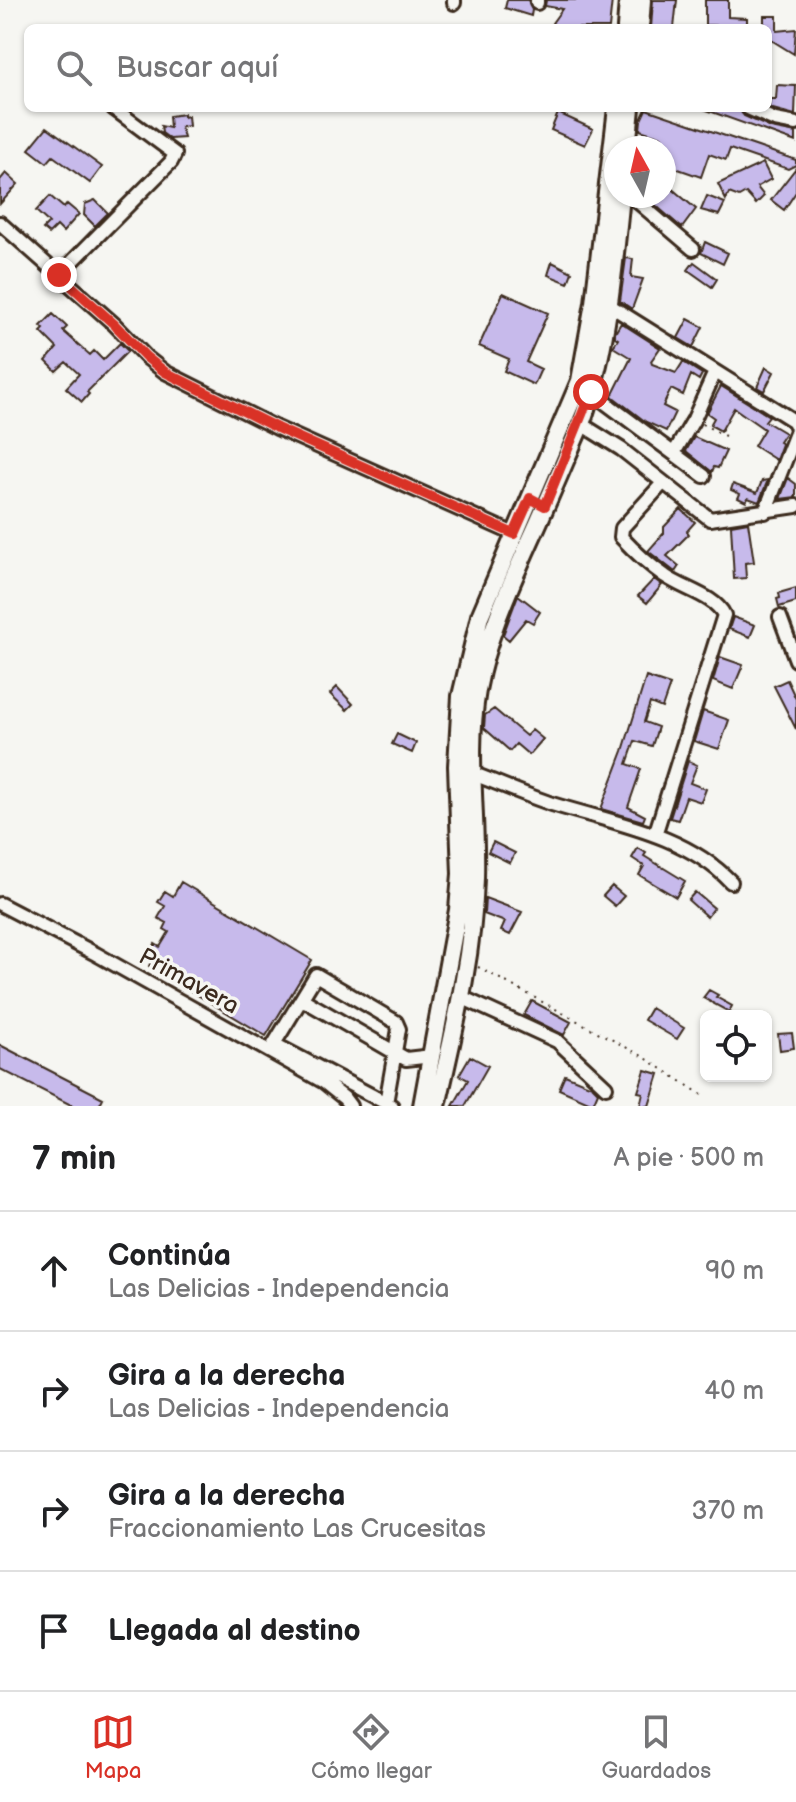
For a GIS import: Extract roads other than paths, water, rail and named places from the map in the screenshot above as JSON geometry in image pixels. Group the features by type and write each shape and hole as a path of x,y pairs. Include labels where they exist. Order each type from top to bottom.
{"main road":[{"path":"626,24 628,0"},
{"path":"640,24 642,0"},
{"path":"427,1106 461,997 466,961 475,878 472,730 486,647 587,355 617,112"},
{"path":"628,136 631,112"},
{"path":"427,1106 461,874 457,766 461,696 480,616 514,534 537,502 581,424 591,392 609,305 620,208"}],"street":[{"path":"59,275 171,162 175,154 118,112"},
{"path":"757,112 796,124"},
{"path":"645,208 693,249"},
{"path":"0,223 165,372 277,428 514,534"},
{"path":"609,305 794,421 796,426"},
{"path":"674,453 694,419 715,372"},
{"path":"591,392 704,476"},
{"path":"581,424 621,449 710,519 796,506"},
{"path":"765,512 796,433"},
{"path":"655,835 724,615 719,606 667,578 621,537 622,528 663,483"},
{"path":"780,617 796,660"},
{"path":"471,773 550,803 655,835 704,859 731,882"},
{"name":"Primavera","path":"0,904 96,954 324,1082 350,1106"},
{"path":"316,975 396,1022 399,1029 389,1104 274,1044 302,999 316,975"},
{"path":"461,997 557,1041 606,1087"},
{"path":"302,999 406,1059 432,1056"}]}
